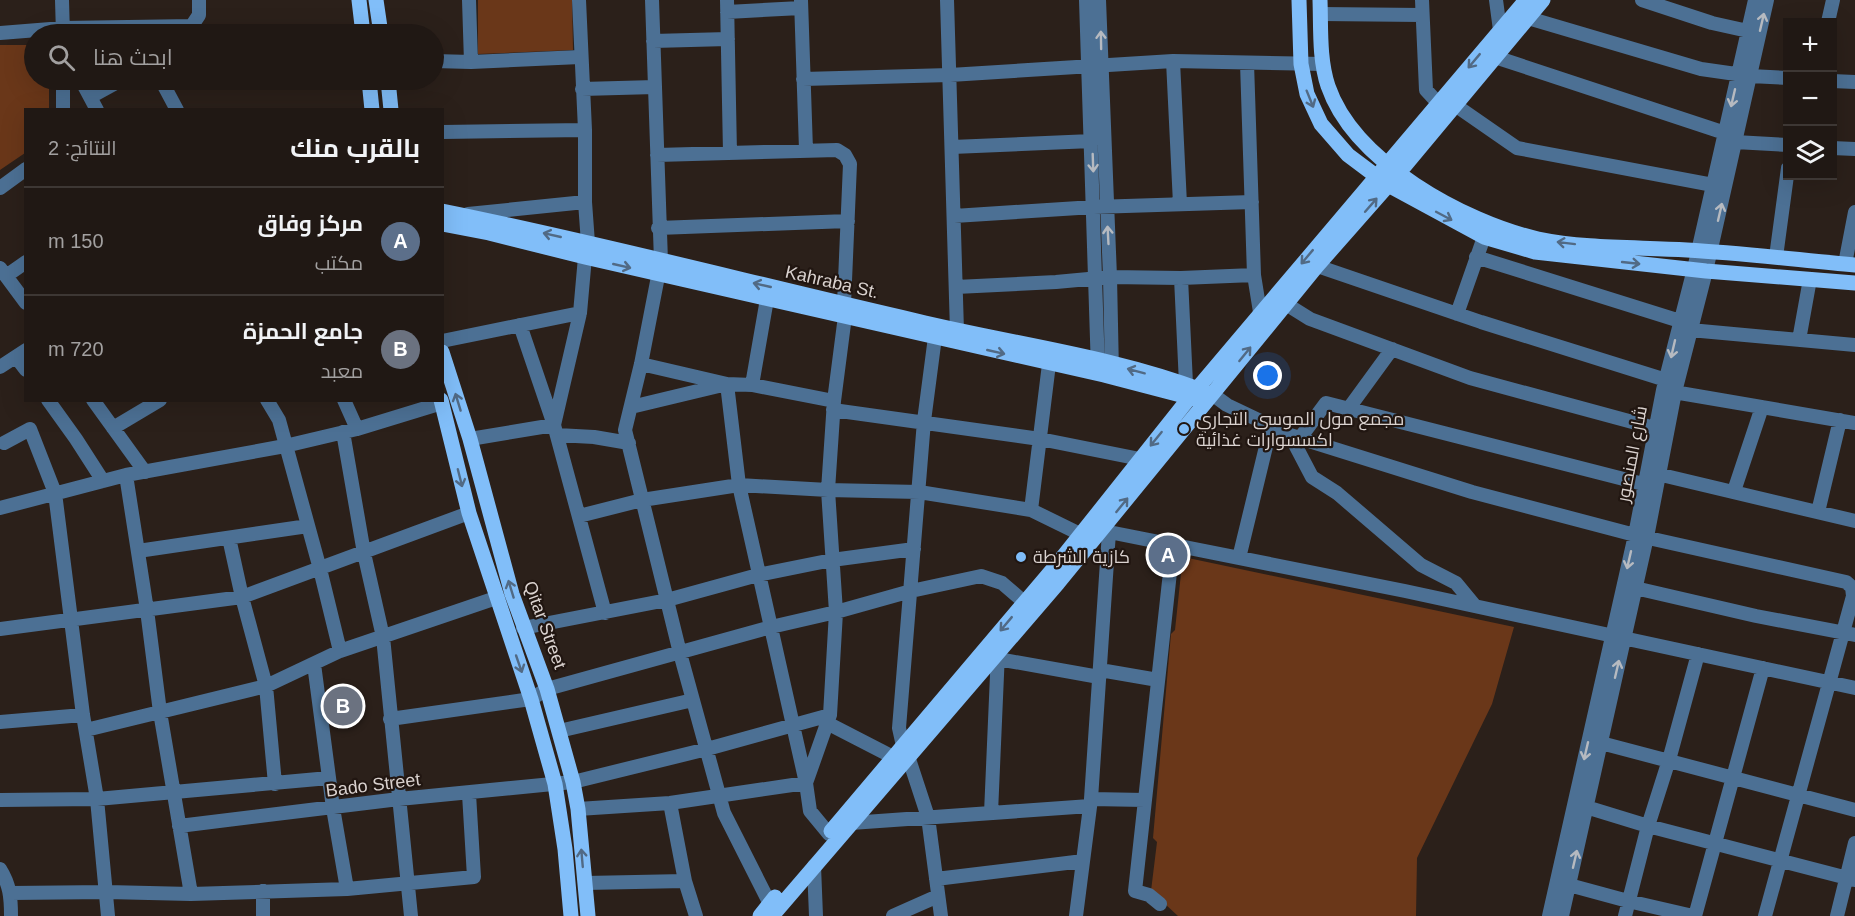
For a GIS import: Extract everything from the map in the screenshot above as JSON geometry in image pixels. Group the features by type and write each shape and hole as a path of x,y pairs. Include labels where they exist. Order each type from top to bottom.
{"main road":[{"path":"358,0 362,24"},
{"path":"376,0 380,24"},
{"path":"1299,0 1301,63 1306,94 1321,124 1348,155 1494,227 1539,239 1581,244 1705,251 1850,264"},
{"path":"771,910 829,834 901,753 1024,602 1085,539 1104,524 1209,398 1317,266 1387,175 1438,103 1525,0"},
{"path":"1104,524 1140,459 1191,390 1260,312 1455,105 1543,0"},
{"path":"1320,7 1323,63 1328,87 1342,113 1387,175 1484,237 1535,252 1700,270 1855,283"},
{"path":"370,90 372,108"},
{"path":"389,90 391,108"},
{"name":"Kahraba St.","path":"444,211 461,214 586,250 1105,369 1191,390 1209,398"},
{"name":"Kahraba St.","path":"444,224 586,250"},
{"name":"Kahraba St.","path":"659,267 768,299 844,310 935,338 955,336 1049,364 1105,369"},
{"name":"Qitar Street","path":"444,358 470,439 487,508 523,628 547,689 573,782 585,883 581,916"},
{"name":"Qitar Street","path":"442,402 469,513 531,699 555,784 565,849 581,916"},
{"path":"760,916 771,910 814,866 852,823 901,753 998,655 1085,539"}],"street":[{"path":"62,0 63,24"},
{"path":"193,24 200,15 199,0"},
{"path":"469,0 471,62"},
{"path":"556,430 580,313 586,250 585,130 579,0"},
{"path":"652,0 659,267 641,364 625,430 680,653 724,813 771,910"},
{"path":"946,0 956,287 955,336"},
{"path":"1086,0 1095,66 1105,369"},
{"path":"1100,0 1092,141 1101,207"},
{"path":"1422,0 1426,90 1438,103"},
{"path":"1497,0 1500,30"},
{"path":"1642,0 1712,23 1748,31"},
{"name":"شارع المنصور","path":"1744,75 1748,31 1755,0"},
{"name":"شارع المنصور","path":"1549,916 1641,536 1668,387 1705,251 1744,75 1767,0"},
{"path":"1829,18 1833,0"},
{"path":"730,153 727,6 801,4 806,150"},
{"path":"1320,7 1422,15"},
{"path":"1528,18 1701,69 1783,78"},
{"path":"0,33 24,32"},
{"path":"653,41 728,39"},
{"path":"444,62 580,57"},
{"path":"1495,57 1730,137 1783,144"},
{"path":"803,79 950,75 1173,60 1323,63"},
{"path":"1173,60 1180,204"},
{"path":"1247,63 1254,275 1260,312"},
{"path":"1837,81 1855,82"},
{"path":"582,89 655,87"},
{"path":"63,90 63,108"},
{"path":"93,103 109,90"},
{"path":"166,90 176,108"},
{"path":"1455,105 1517,148 1713,185"},
{"path":"444,132 585,130"},
{"name":"شارع المنصور","path":"1705,251 1713,185 1730,137"},
{"path":"952,147 1092,141"},
{"path":"1837,147 1855,149"},
{"path":"657,155 837,150 845,155 850,164 844,310 828,490 836,612 828,719 806,783"},
{"path":"0,188 24,170"},
{"path":"1776,258 1786,180"},
{"path":"461,214 585,202"},
{"path":"954,216 1101,207 1252,202"},
{"path":"1850,264 1855,213"},
{"path":"658,228 848,221"},
{"path":"1457,314 1484,237"},
{"path":"1476,257 1685,325 1855,345"},
{"path":"24,263 3,272 24,300"},
{"path":"1317,266 1668,387 1762,407 1855,423"},
{"path":"956,287 1103,277 1181,278 1254,275"},
{"path":"1181,278 1191,390"},
{"path":"1799,340 1810,279"},
{"path":"752,385 768,299"},
{"path":"1286,304 1310,320 1470,378 1661,430"},
{"path":"444,341 580,313"},
{"path":"520,325 556,430 604,613"},
{"path":"935,338 924,421 899,728 901,753 928,817 941,916"},
{"path":"1349,408 1392,349"},
{"path":"0,367 21,353"},
{"path":"641,364 727,384 752,385 834,405 1040,439 1140,459"},
{"path":"1031,510 1049,364"},
{"path":"631,407 727,384"},
{"path":"727,384 739,484 794,726 810,811 829,834"},
{"path":"1209,398 1295,436 1472,492 1641,536 1846,582 1852,587 1849,634 1830,682 1765,916"},
{"path":"49,402 103,481"},
{"path":"94,402 145,472"},
{"path":"113,428 157,402"},
{"path":"268,402 279,420 320,568 340,651"},
{"path":"344,402 350,430 364,553 383,637 411,916"},
{"path":"0,508 126,475 285,446 350,430 442,402"},
{"path":"1295,436 1326,403 1651,479 1734,491 1855,521"},
{"path":"1734,491 1762,407"},
{"path":"1818,512 1840,420"},
{"path":"1239,558 1271,426"},
{"path":"4,443 30,429 55,492 83,716 97,799 108,916"},
{"path":"470,439 556,430 628,442"},
{"path":"1295,436 1312,477 1337,493 1421,565 1456,583 1475,606"},
{"path":"126,475 160,711 191,894"},
{"path":"579,516 642,500 739,484 828,490 919,492 1031,510 1085,539"},
{"path":"0,629 242,597 469,513"},
{"path":"1074,916 1090,803 1100,674 1104,524 1173,544 1855,688"},
{"path":"138,552 308,526"},
{"name":"شارع المنصور","path":"1562,916 1600,743 1618,637 1635,588 1641,536"},
{"path":"229,538 266,686 275,784"},
{"path":"1160,904 1149,895 1135,891 1173,544"},
{"path":"523,628 667,600 758,574 832,560 914,549"},
{"path":"390,719 531,699 547,689 771,627 911,591 981,576 1002,584 1024,602"},
{"path":"1635,588 1756,616 1849,634"},
{"path":"86,730 266,686 340,651 496,598"},
{"path":"1625,916 1648,826 1698,654"},
{"path":"991,813 998,655 1100,674 1158,680"},
{"path":"314,664 333,808 347,889"},
{"path":"1569,885 1694,916 1763,668"},
{"path":"559,731 693,700"},
{"path":"0,722 83,716"},
{"path":"828,719 901,753"},
{"name":"Bado Street","path":"179,826 399,799 469,794 573,782 828,719"},
{"path":"1600,743 1855,810"},
{"path":"0,800 97,799 329,778"},
{"path":"578,809 670,803 806,783"},
{"path":"11,893 191,894 347,889 474,878 469,794"},
{"path":"852,823 1145,800"},
{"path":"670,803 685,881 696,916"},
{"path":"1586,807 1648,826 1850,879"},
{"path":"1837,916 1850,879 1855,843"},
{"path":"936,879 1083,861"},
{"path":"814,866 816,916"},
{"path":"0,869 11,893 11,916"},
{"path":"585,883 685,881"},
{"path":"263,891 263,916"},
{"path":"893,916 938,896"}],"shaded area":[{"path":"478,0 572,0 573,50 478,54"},
{"path":"0,45 24,45 24,90 49,90 49,108 24,108 24,154 0,170"},
{"path":"1188,558 1514,627 1492,704 1417,858 1416,916 1178,916 1151,891 1157,842 1153,838 1171,634 1175,630 1182,564"}],"place":[{"name":"مجمع مول الموسى التجاري اكسسوارات غذائية","path":"1184,429"},
{"name":"مركز وفاق","path":"1168,555"},
{"name":"كازية الشرطة","path":"1021,557"},
{"name":"جامع الحمزة","path":"343,706"}]}
